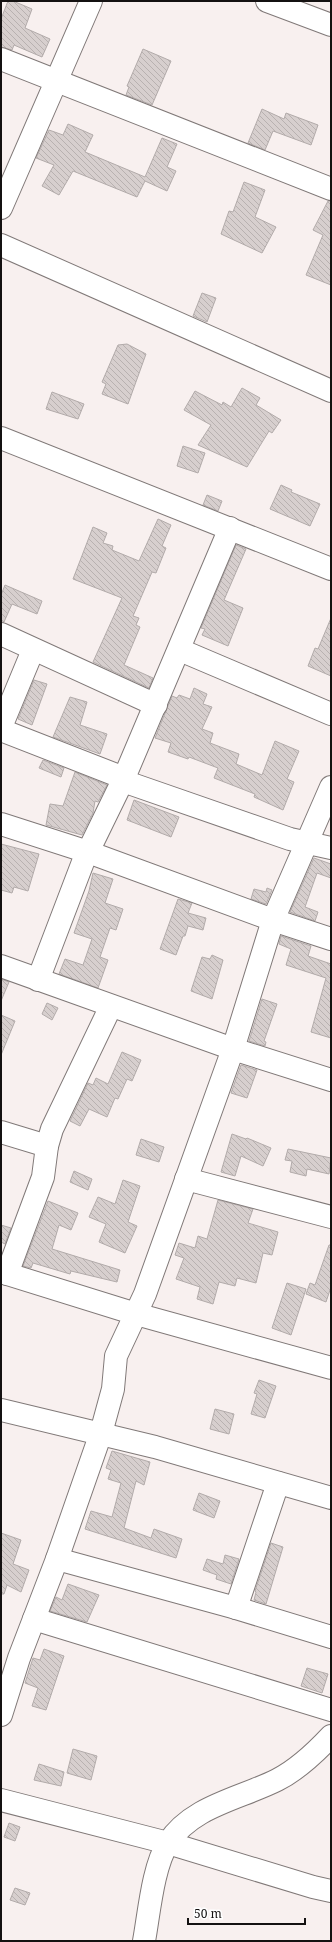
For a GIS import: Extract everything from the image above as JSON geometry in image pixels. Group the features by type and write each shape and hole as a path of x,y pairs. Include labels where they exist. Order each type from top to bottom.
{"street":[{"path":"1,208 90,1"},
{"path":"267,1 330,22"},
{"path":"1,59 331,190"},
{"path":"1,245 331,391"},
{"path":"1,438 331,569"},
{"path":"38,980 88,852 123,780 156,705 230,528"},
{"path":"1,634 33,650 156,705"},
{"path":"33,650 1,728 123,780 306,844 331,848"},
{"path":"180,650 331,714"},
{"path":"2,1709 57,1560 101,1433 113,1389 116,1356 145,1294 233,1049 273,920 331,786"},
{"path":"1,824 88,852 273,920 331,939"},
{"path":"1,966 233,1049 331,1080"},
{"path":"111,1006 52,1129 47,1146 43,1177 4,1273 136,1314 331,1368"},
{"path":"1,1132 47,1146"},
{"path":"186,1178 331,1217"},
{"path":"1,1410 101,1433 331,1498"},
{"path":"236,1608 278,1483"},
{"path":"57,1560 236,1608 331,1637"},
{"path":"34,1619 331,1710"},
{"path":"144,1941 158,1870 168,1843 184,1824 202,1811 278,1780 304,1761 331,1736"},
{"path":"1,1800 168,1843 331,1891"}],"building":[{"path":"8,1 13,1 32,9 25,28 50,39 42,57 14,45 12,50 1,47 1,19"},
{"path":"143,49 171,61 152,105 126,95 129,87 127,86"},
{"path":"262,109 284,119 286,113 318,125 311,145 273,131 265,150 248,143"},
{"path":"68,124 93,135 85,152 145,177 162,138 177,144 167,167 176,171 167,191 145,181 137,197 73,171 59,195 42,186 54,165 36,158 49,130 63,135"},
{"path":"244,182 265,190 255,217 276,227 262,253 221,234 229,211 233,212"},
{"path":"328,201 331,201 331,285 306,275 323,235 313,230"},
{"path":"202,293 216,298 207,322 193,316"},
{"path":"127,344 146,354 128,404 102,394 106,384 102,382 118,345"},
{"path":"242,388 260,398 256,405 281,420 272,433 269,431 247,467 198,445 211,425 184,410 195,391 222,405 223,402 231,407"},
{"path":"52,392 84,404 78,419 46,409"},
{"path":"183,446 205,453 198,473 177,466"},
{"path":"281,485 292,490 291,492 320,504 310,526 270,509"},
{"path":"207,495 222,501 218,511 203,505"},
{"path":"158,519 171,525 162,546 166,548 156,573 152,572 133,616 139,618 136,625 140,627 124,665 153,678 149,688 93,662 122,598 73,579 93,527 107,533 103,543 113,546 112,550 139,561"},
{"path":"236,545 246,549 224,600 243,608 228,646 202,635 205,629 201,628"},
{"path":"5,585 42,601 37,614 12,604 4,622 1,622 1,595"},
{"path":"331,618 331,676 308,666 315,648 318,649"},
{"path":"34,680 47,684 32,725 18,719"},
{"path":"194,688 207,694 203,704 212,707 202,729 213,733 210,743 239,754 236,764 262,775 275,741 299,751 287,779 294,782 283,810 254,797 255,794 214,778 218,768 189,757 188,759 168,752 171,743 155,738 172,696 177,698 179,695 190,699"},
{"path":"70,697 87,702 80,725 107,734 100,754 53,737"},
{"path":"43,760 64,768 61,777 39,768"},
{"path":"75,772 107,785 98,802 95,801 93,813 82,835 46,825 50,804 63,806"},
{"path":"134,800 179,817 171,837 127,820"},
{"path":"1,844 39,854 28,891 14,887 12,893 1,890"},
{"path":"314,858 331,864 331,878 317,873 305,907 318,912 315,921 290,912"},
{"path":"93,873 113,879 105,903 123,909 116,930 110,928 100,957 108,960 98,988 59,974 65,959 83,965 92,939 74,933 89,891"},
{"path":"267,888 272,890 266,904 251,899 254,889 266,892"},
{"path":"178,899 192,903 188,913 206,918 203,930 188,926 176,955 160,949"},
{"path":"281,936 311,946 308,956 331,964 331,1038 311,1032 326,978 286,965 291,949 279,944"},
{"path":"212,955 223,960 212,999 191,991 202,957 210,959"},
{"path":"1,979 9,982 1,1001"},
{"path":"262,999 277,1004 264,1041 266,1042 265,1046 249,1041"},
{"path":"47,1003 58,1008 52,1020 42,1014"},
{"path":"1,1015 15,1021 1,1055"},
{"path":"122,1052 141,1060 132,1081 127,1079 118,1099 115,1098 107,1117 89,1109 80,1126 70,1121 88,1083 93,1085 96,1078 108,1084"},
{"path":"241,1065 257,1070 247,1098 231,1093"},
{"path":"232,1134 246,1139 247,1138 271,1148 263,1166 241,1156 235,1176 221,1172"},
{"path":"141,1139 164,1147 159,1162 136,1155"},
{"path":"288,1149 331,1158 329,1174 307,1169 306,1176 290,1172 292,1161 285,1160"},
{"path":"74,1171 92,1179 88,1190 70,1182"},
{"path":"123,1180 140,1186 128,1222 137,1226 125,1253 99,1242 106,1224 89,1217 98,1197 115,1204"},
{"path":"218,1200 253,1209 248,1223 278,1232 272,1255 263,1253 256,1283 237,1278 235,1286 219,1282 213,1304 197,1299 200,1287 176,1279 184,1258 175,1255 179,1243 195,1248 198,1236 207,1239"},
{"path":"48,1201 78,1213 71,1230 59,1225 52,1249 120,1270 117,1282 71,1271 70,1274 33,1263 31,1268 23,1266"},
{"path":"1,1225 11,1228 5,1244 1,1242"},
{"path":"329,1245 331,1245 331,1287 326,1302 306,1294 310,1283 315,1285"},
{"path":"287,1283 306,1289 291,1335 272,1328"},
{"path":"259,1380 276,1386 265,1418 251,1414 257,1394 254,1393"},
{"path":"215,1409 234,1414 229,1434 210,1429"},
{"path":"112,1451 150,1462 144,1485 136,1481 124,1528 151,1538 154,1529 182,1539 176,1558 85,1529 91,1511 112,1517 121,1483 108,1479 111,1470 106,1468"},
{"path":"199,1493 220,1501 214,1518 193,1510"},
{"path":"1,1533 21,1540 13,1564 29,1570 21,1592 7,1585 4,1594 1,1594"},
{"path":"271,1543 283,1547 266,1604 254,1600 255,1591"},
{"path":"225,1555 239,1559 231,1584 216,1579 217,1575 203,1570 207,1559 223,1564"},
{"path":"68,1584 99,1595 87,1622 50,1611 56,1597 62,1600"},
{"path":"44,1649 64,1656 46,1710 32,1706 38,1688 25,1683 33,1658 40,1660"},
{"path":"307,1668 328,1674 322,1693 301,1686"},
{"path":"73,1749 97,1756 91,1780 67,1773"},
{"path":"39,1764 64,1772 61,1786 34,1780"},
{"path":"9,1823 20,1827 15,1841 4,1837"},
{"path":"15,1888 30,1893 25,1905 10,1900"}]}
